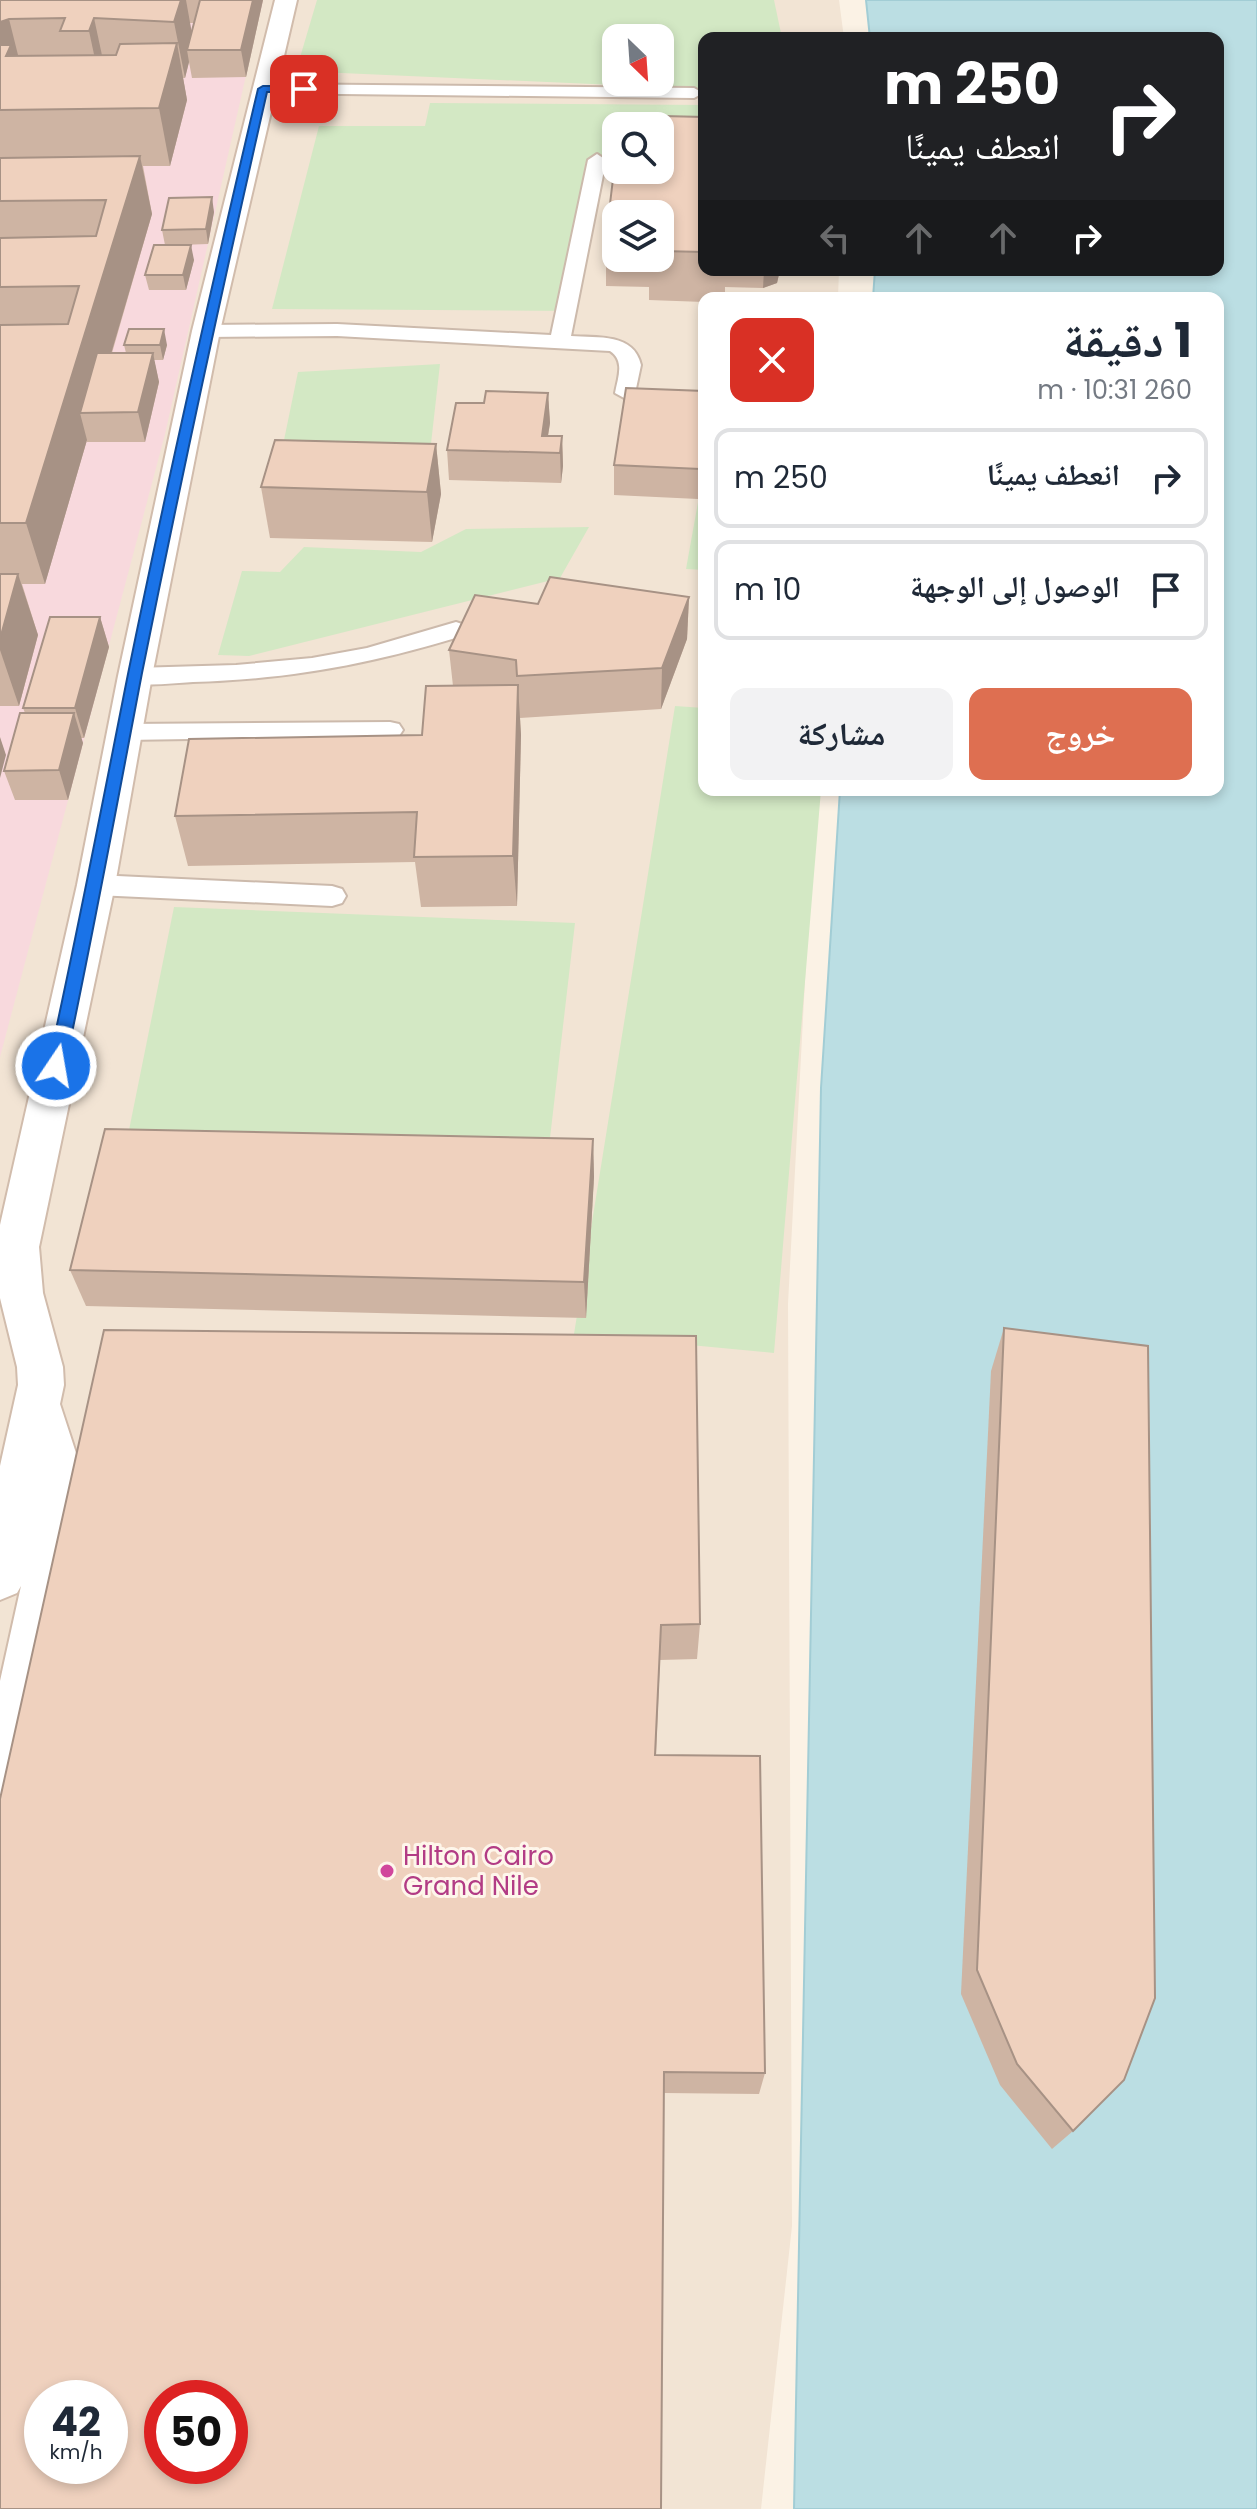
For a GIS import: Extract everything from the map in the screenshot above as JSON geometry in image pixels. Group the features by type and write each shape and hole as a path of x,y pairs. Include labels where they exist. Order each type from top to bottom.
{"main road":[{"path":"0,1298 17,1247 96,885 135,676 205,338 286,0"},
{"path":"0,1577 38,1404 40,1367 21,1293 17,1247"},
{"path":"0,1804 58,1526 58,1483 51,1442 38,1404"}],"lane":[{"path":"263,89 694,93"},
{"path":"560,341 597,160"},
{"path":"205,338 336,345 387,335 607,343 627,351 631,360 626,393"},
{"path":"135,676 274,670 337,662 399,648 456,630"},
{"path":"125,732 390,730"},
{"path":"96,885 332,896"}],"shaded area":[{"path":"0,0 839,0 843,32 698,32 698,276 839,276 838,292 698,292 698,796 815,796 788,1304 792,2226 761,2509 0,2509"},
{"path":"0,0 263,0 165,434 0,1057"}],"green space":[{"path":"317,0 774,0 781,32 698,32 698,89 674,88 674,24 602,24 602,84 296,71"},
{"path":"430,103 698,105 698,158 674,138 674,112 602,112 602,163 585,163 575,311 272,309 319,126 425,126"},
{"path":"440,364 426,488 276,479 298,372"},
{"path":"698,502 698,570 686,569"},
{"path":"589,527 560,578 249,656 218,655 242,571 280,572 304,547 421,552 466,529"},
{"path":"675,706 698,708 698,796 820,796 774,1353 574,1334"},
{"path":"174,907 575,923 550,1138 127,1140"}],"water":[{"path":"866,0 1257,0 1257,2509 794,2509 821,1088 840,796 1224,796 1224,292 873,292 875,276 1224,276 1224,32 869,32"}],"building":[{"path":"0,0 181,0 174,22 94,18 89,31 60,31 65,18 9,19 0,22"},
{"path":"200,0 253,0 241,50 187,50"},
{"path":"177,43 159,108 0,110 0,45 11,45 6,56 116,55 120,44"},
{"path":"674,116 698,117 698,252 674,251 674,200 610,200 612,184 674,184"},
{"path":"140,156 26,523 0,523 0,325 68,324 79,286 0,287 0,238 96,236 106,200 0,201 0,158"},
{"path":"212,197 206,229 162,230 169,198"},
{"path":"154,245 191,245 183,275 145,275"},
{"path":"129,329 164,329 160,345 124,345"},
{"path":"97,353 153,353 138,412 80,413"},
{"path":"626,388 698,391 698,469 614,465"},
{"path":"486,391 548,393 542,436 562,436 560,453 447,450 456,403 484,403"},
{"path":"275,440 436,444 427,492 261,487"},
{"path":"0,574 18,574 0,639"},
{"path":"550,577 689,597 662,668 517,676 516,660 449,650 475,595 538,604"},
{"path":"50,617 100,617 75,708 23,708"},
{"path":"518,685 513,856 414,857 417,812 175,816 189,739 422,735 426,686"},
{"path":"20,713 74,713 59,770 4,771"},
{"path":"105,1129 593,1139 584,1282 70,1270"},
{"path":"1004,1328 1148,1346 1155,1998 1124,2080 1073,2131 1017,2064 977,1970"},
{"name":"Hilton Cairo Grand Nile","path":"104,1330 696,1336 700,1624 661,1625 655,1755 760,1756 765,2073 664,2072 661,2509 0,2509 0,1799"}],"place":[{"name":"Hilton Cairo Grand Nile","path":"387,1871"}],"route":[{"path":"56,1066 96,885 135,676 206,331 263,89 304,89"}]}
